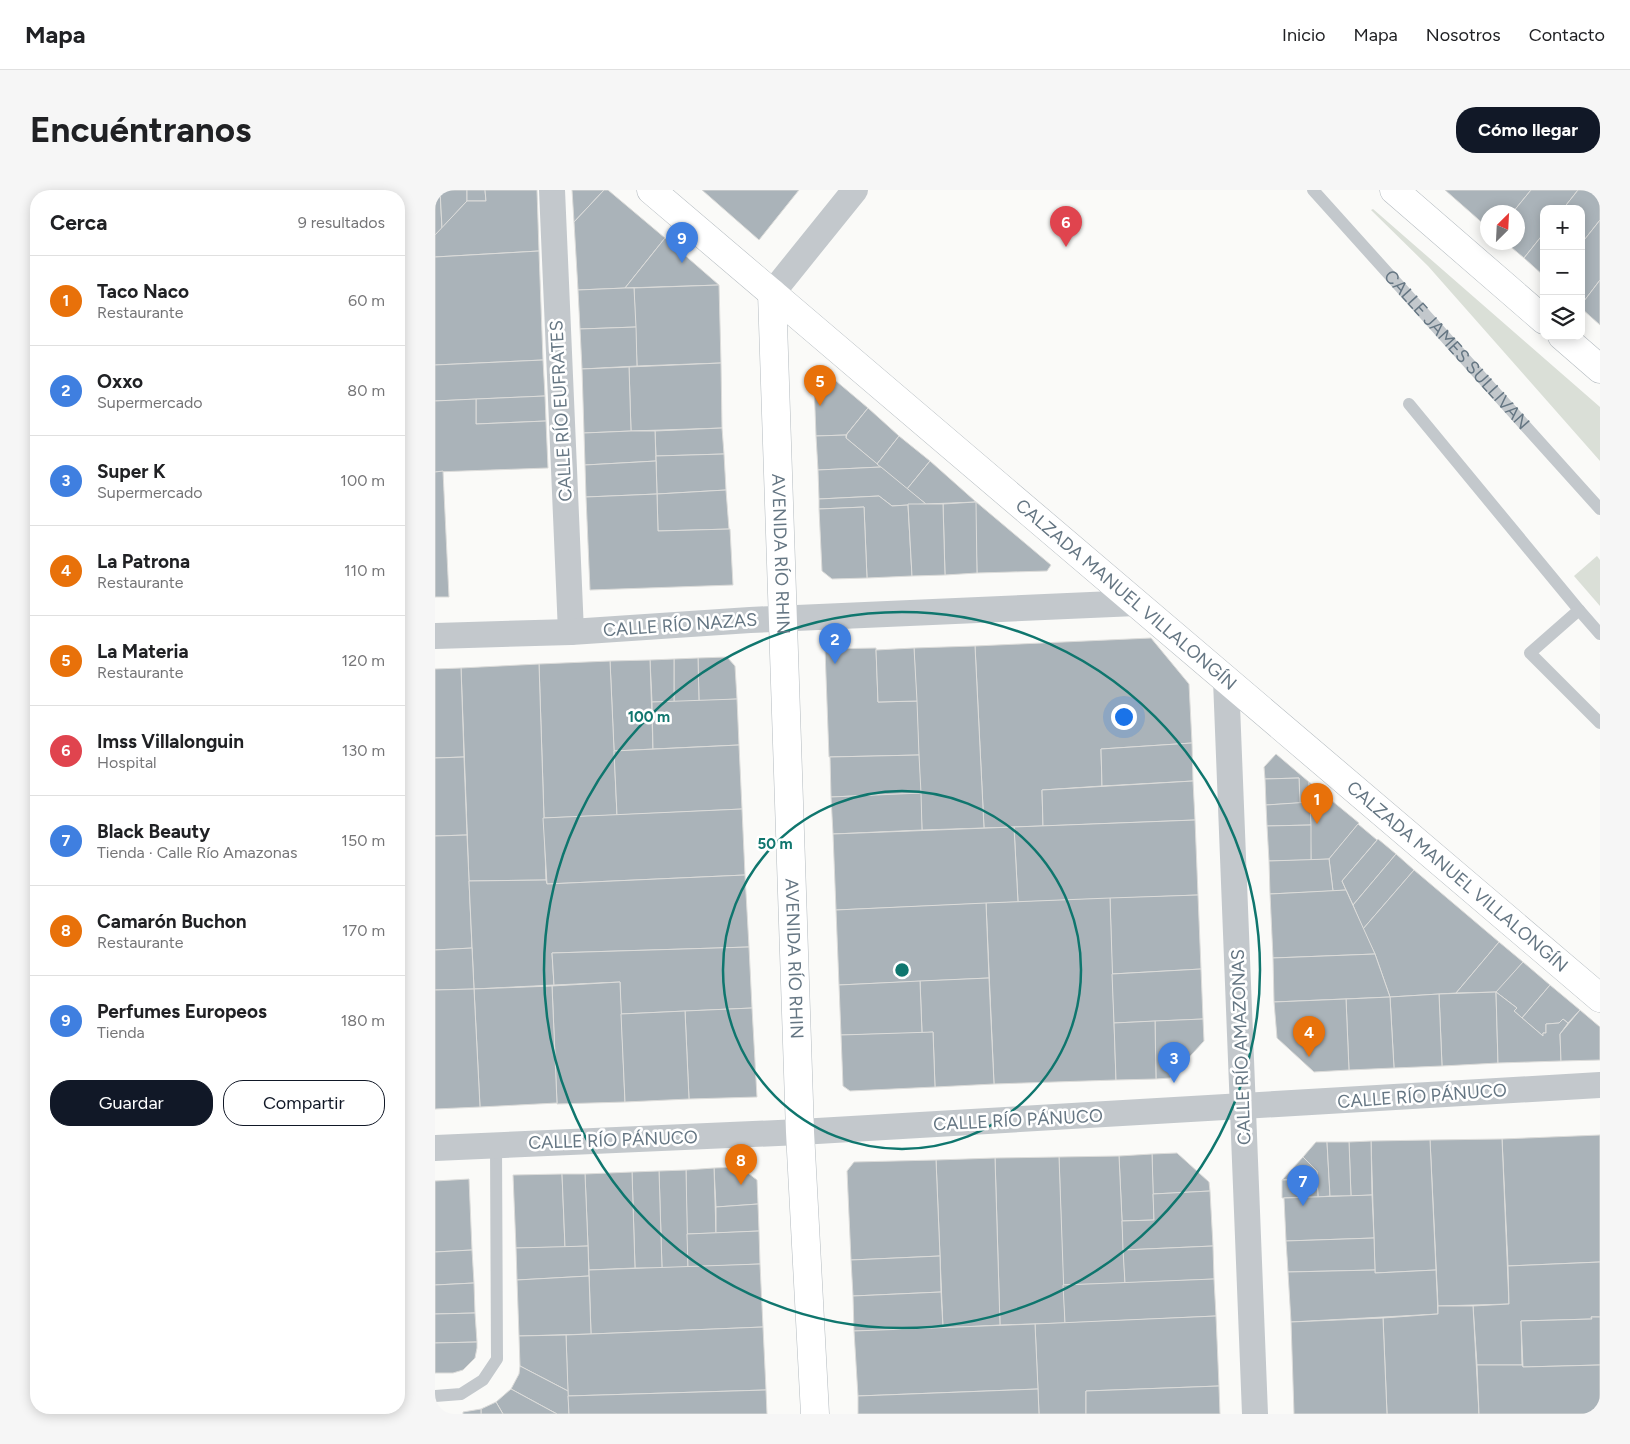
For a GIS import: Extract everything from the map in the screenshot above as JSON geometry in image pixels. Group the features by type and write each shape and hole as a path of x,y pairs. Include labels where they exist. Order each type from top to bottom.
{"street":[{"name":"CALLE RÍO EUFRATES","path":"552,190 571,632"},
{"name":"CALZADA MANUEL VILLALONGÍN","path":"651,190 1600,998"},
{"path":"772,293 855,190"},
{"path":"1394,190 1540,317"},
{"name":"AVENIDA RÍO RHIN","path":"772,293 800,1132 815,1414"},
{"path":"1567,340 1600,369"},
{"name":"CALLE RÍO NAZAS","path":"435,636 571,632 783,619 1136,603"},
{"name":"CALLE RÍO AMAZONAS","path":"1226,680 1255,1414"},
{"name":"CALLE RÍO PÁNUCO","path":"435,1148 800,1132 1600,1085"}],"lane":[{"name":"CALLE JAMES SULLIVAN","path":"1313,190 1600,509"},
{"path":"1409,404 1600,634"},
{"path":"1579,610 1530,653 1600,723"},
{"path":"435,1396 461,1394 483,1380 497,1359 496,1145"}],"shaded area":[{"path":"1373,209 1600,407 1600,461 1428,266 1371,210"},
{"path":"1597,556 1600,560 1600,606 1574,576"}],"building":[{"path":"435,190 440,190 442,228 435,235"},
{"path":"440,190 467,190 467,201 442,228"},
{"path":"467,190 485,190 486,201 467,201"},
{"path":"485,190 537,190 539,251 435,257 435,235 467,201 486,201"},
{"path":"572,190 604,190 574,222"},
{"path":"604,190 608,190 665,238 625,288 578,290 574,222"},
{"path":"702,190 799,190 759,240"},
{"path":"1445,190 1531,190 1519,205 1480,205 1480,221"},
{"path":"1531,190 1578,190 1566,205 1540,205 1540,238 1524,258 1514,250 1525,250 1525,205 1519,205"},
{"path":"1578,190 1600,190 1600,220 1585,239 1585,205 1566,205"},
{"path":"1600,220 1600,280 1585,300 1585,250 1585,239"},
{"path":"665,238 719,285 625,288"},
{"path":"1540,238 1540,272 1524,258"},
{"path":"539,251 543,360 435,365 435,257"},
{"path":"1600,280 1600,325 1585,312 1585,300"},
{"path":"719,285 721,363 637,366 634,288"},
{"path":"634,288 636,327 580,329 578,290"},
{"path":"636,327 637,366 582,369 580,329"},
{"path":"543,360 545,396 435,401 435,365"},
{"path":"721,363 722,428 631,431 629,367"},
{"path":"629,367 631,431 584,433 582,369"},
{"path":"823,370 868,408 846,435 816,436 814,383"},
{"path":"545,396 546,421 476,424 476,399"},
{"path":"476,399 476,424 546,421 548,468 435,472 435,401"},
{"path":"868,408 899,436 877,464 846,438 847,434"},
{"path":"722,428 724,454 656,456 655,431"},
{"path":"655,431 656,461 585,465 584,433"},
{"path":"846,435 846,438 881,467 818,470 816,436"},
{"path":"899,436 930,461 907,489 877,464"},
{"path":"724,454 726,490 657,494 656,456"},
{"path":"656,461 657,494 586,497 585,465"},
{"path":"930,461 976,502 926,504 907,489"},
{"path":"881,467 926,504 892,506 879,496 819,499 818,470"},
{"path":"443,471 449,597 435,597 435,472"},
{"path":"726,490 729,529 658,531 657,494"},
{"path":"657,494 658,531 730,529 733,585 590,590 586,497"},
{"path":"879,496 892,506 908,505 912,576 867,578 864,507 819,509 819,499"},
{"path":"975,501 1051,565 1047,571 977,573"},
{"path":"976,502 977,573 945,575 943,504"},
{"path":"908,504 943,504 945,575 912,576"},
{"path":"864,507 867,578 832,579 822,571 819,509"},
{"path":"1151,638 1189,684 1192,743 1101,749 1102,786 1042,790 1043,826 984,828 975,646"},
{"path":"975,646 984,828 922,830 914,648"},
{"path":"876,648 878,702 917,701 919,755 829,757 825,649"},
{"path":"914,648 917,701 878,702 876,650"},
{"path":"727,657 735,666 737,699 699,701 698,658"},
{"path":"698,658 699,701 674,702 674,659"},
{"path":"674,659 674,702 652,702 650,660"},
{"path":"650,660 653,749 614,751 610,661"},
{"path":"610,661 617,815 544,818 539,664"},
{"path":"539,664 546,880 469,881 461,668"},
{"path":"461,668 464,757 435,758 435,669"},
{"path":"737,699 739,745 653,749 652,702"},
{"path":"1192,743 1193,781 1102,786 1101,749"},
{"path":"739,745 742,809 617,815 614,751"},
{"path":"1276,754 1309,782 1310,802 1300,803 1299,778 1265,779 1264,767"},
{"path":"919,755 921,793 831,797 830,757"},
{"path":"464,757 467,835 435,836 435,758"},
{"path":"1299,778 1300,803 1266,805 1265,779"},
{"path":"1193,781 1195,820 1043,826 1042,790"},
{"path":"1309,782 1359,823 1329,859 1311,860"},
{"path":"921,793 922,830 833,834 831,797"},
{"path":"1310,802 1311,825 1267,826 1266,805"},
{"path":"742,809 745,875 547,884 543,818"},
{"path":"1195,820 1198,895 1018,902 1014,827"},
{"path":"1358,824 1377,840 1342,881 1346,890 1333,891 1329,859"},
{"path":"1311,825 1311,860 1269,861 1267,826"},
{"path":"1014,827 1018,902 836,910 833,834"},
{"path":"467,835 472,948 435,950 435,836"},
{"path":"1378,839 1396,854 1353,905 1342,881"},
{"path":"1396,854 1414,870 1363,929 1353,905"},
{"path":"1329,859 1333,891 1270,894 1269,861"},
{"path":"1414,870 1499,942 1456,993 1390,997 1375,954 1363,929"},
{"path":"745,875 749,947 552,953 554,985 474,989 469,881 546,880 547,884"},
{"path":"1346,890 1375,954 1273,958 1270,894"},
{"path":"1198,895 1201,969 1112,974 1110,898"},
{"path":"1110,898 1116,1080 994,1084 986,903"},
{"path":"986,903 989,978 839,985 836,910"},
{"path":"1499,942 1523,962 1497,992 1456,993"},
{"path":"749,947 752,1008 621,1014 620,982 554,985 552,953"},
{"path":"472,948 474,989 435,990 435,950"},
{"path":"1375,954 1390,997 1274,1002 1273,958"},
{"path":"1523,962 1550,985 1522,1018 1514,1011 1517,1008 1496,992"},
{"path":"1201,969 1203,1019 1114,1023 1112,974"},
{"path":"989,978 994,1084 935,1087 933,1032 922,1033 920,981"},
{"path":"920,981 922,1033 841,1035 839,985"},
{"path":"620,982 625,1102 557,1104 552,986"},
{"path":"1550,985 1580,1010 1568,1023 1563,1019 1559,1023 1546,1024 1546,1033 1543,1033 1543,1036 1522,1018"},
{"path":"552,986 557,1103 480,1107 474,989"},
{"path":"474,989 480,1107 435,1109 435,990"},
{"path":"1496,992 1498,1063 1442,1066 1439,994"},
{"path":"1496,992 1517,1008 1514,1011 1543,1036 1543,1033 1546,1033 1546,1024 1559,1023 1563,1019 1568,1023 1560,1034 1561,1061 1498,1063"},
{"path":"1439,994 1442,1066 1394,1068 1390,997"},
{"path":"1390,997 1394,1068 1349,1070 1346,999"},
{"path":"1346,999 1349,1070 1314,1072 1277,1038 1274,1002"},
{"path":"752,1008 757,1097 689,1099 685,1011"},
{"path":"1580,1010 1600,1027 1600,1060 1561,1061 1560,1034"},
{"path":"685,1011 689,1099 625,1102 621,1014"},
{"path":"1203,1019 1204,1041 1170,1078 1156,1079 1155,1021"},
{"path":"1155,1021 1156,1079 1116,1080 1114,1023"},
{"path":"933,1032 935,1087 850,1091 843,1086 841,1035"},
{"path":"1600,1135 1600,1262 1508,1266 1502,1139"},
{"path":"1502,1139 1509,1304 1438,1306 1430,1140"},
{"path":"1430,1140 1436,1270 1375,1273 1371,1141"},
{"path":"1371,1141 1372,1195 1351,1196 1349,1142"},
{"path":"1316,1142 1327,1142 1330,1196 1318,1197 1317,1171 1303,1157"},
{"path":"1327,1142 1349,1142 1351,1196 1330,1196"},
{"path":"1177,1153 1209,1182 1210,1191 1153,1194 1152,1154"},
{"path":"1152,1154 1154,1220 1122,1221 1119,1156"},
{"path":"1119,1156 1125,1283 1063,1285 1059,1157"},
{"path":"1059,1157 1065,1323 1000,1325 995,1158"},
{"path":"1303,1157 1317,1171 1317,1179 1282,1180"},
{"path":"995,1158 1000,1325 943,1328 936,1160"},
{"path":"936,1160 940,1256 851,1260 847,1171 854,1162"},
{"path":"740,1167 757,1180 758,1204 716,1207 714,1168"},
{"path":"714,1168 716,1233 687,1234 686,1170"},
{"path":"686,1170 688,1267 662,1268 659,1171"},
{"path":"659,1171 662,1268 635,1268 632,1172"},
{"path":"632,1172 635,1268 589,1270 585,1174"},
{"path":"562,1174 565,1247 516,1248 513,1175"},
{"path":"562,1174 585,1174 588,1246 565,1247"},
{"path":"469,1179 472,1250 435,1252 435,1181"},
{"path":"1317,1179 1318,1197 1282,1198 1282,1180"},
{"path":"1210,1191 1213,1246 1123,1250 1122,1221 1154,1220 1153,1194"},
{"path":"1372,1195 1374,1238 1286,1241 1284,1198"},
{"path":"758,1204 759,1231 716,1233 716,1207"},
{"path":"759,1231 760,1264 688,1267 687,1234"},
{"path":"1374,1238 1375,1270 1288,1272 1286,1241"},
{"path":"588,1246 589,1276 517,1280 516,1248"},
{"path":"1213,1246 1214,1279 1125,1283 1123,1250"},
{"path":"472,1250 474,1283 435,1285 435,1252"},
{"path":"940,1256 941,1292 853,1296 851,1260"},
{"path":"1600,1262 1600,1317 1591,1317 1592,1319 1521,1321 1522,1365 1477,1365 1473,1306 1509,1304 1508,1266"},
{"path":"760,1264 763,1327 591,1334 589,1270"},
{"path":"1375,1270 1375,1273 1436,1270 1438,1314 1291,1322 1288,1272"},
{"path":"589,1276 591,1334 519,1336 517,1280"},
{"path":"1214,1279 1216,1316 1065,1323 1063,1285"},
{"path":"474,1283 475,1313 435,1314 435,1285"},
{"path":"941,1292 943,1328 854,1331 853,1296"},
{"path":"1438,1306 1473,1306 1479,1414 1387,1414 1383,1318 1438,1314"},
{"path":"475,1313 477,1342 435,1343 435,1314"},
{"path":"1216,1316 1219,1386 1086,1391 1086,1414 1039,1414 1035,1324"},
{"path":"1591,1317 1600,1317 1600,1365 1523,1367 1521,1321 1592,1319"},
{"path":"1383,1318 1387,1414 1294,1414 1291,1322"},
{"path":"1035,1324 1038,1389 858,1396 854,1331"},
{"path":"763,1327 766,1390 568,1396 566,1335"},
{"path":"566,1335 568,1391 520,1366 519,1336"},
{"path":"477,1342 475,1358 463,1370 453,1373 435,1373 435,1343"},
{"path":"1477,1365 1522,1365 1523,1367 1600,1365 1600,1414 1479,1414"},
{"path":"520,1366 568,1391 569,1414 557,1414 511,1389 519,1374"},
{"path":"1219,1386 1220,1414 1086,1414 1086,1391"},
{"path":"511,1389 557,1414 503,1414 496,1402"},
{"path":"1038,1389 1039,1414 858,1414 858,1396"},
{"path":"766,1390 767,1414 569,1414 568,1396"},
{"path":"496,1402 503,1414 481,1414 481,1409"},
{"path":"481,1409 481,1414 463,1414 463,1412"}],"place":[{"name":"Imss Villalonguin","path":"1066,247"},
{"name":"Perfumes Europeos","path":"682,263"},
{"name":"La Materia","path":"820,406"},
{"name":"Oxxo","path":"835,664"},
{"name":"Taco Naco","path":"1317,824"},
{"name":"La Patrona","path":"1309,1057"},
{"name":"Super K","path":"1174,1083"},
{"name":"Camarón Buchon","path":"741,1185"},
{"name":"Black Beauty","path":"1303,1206"}]}
